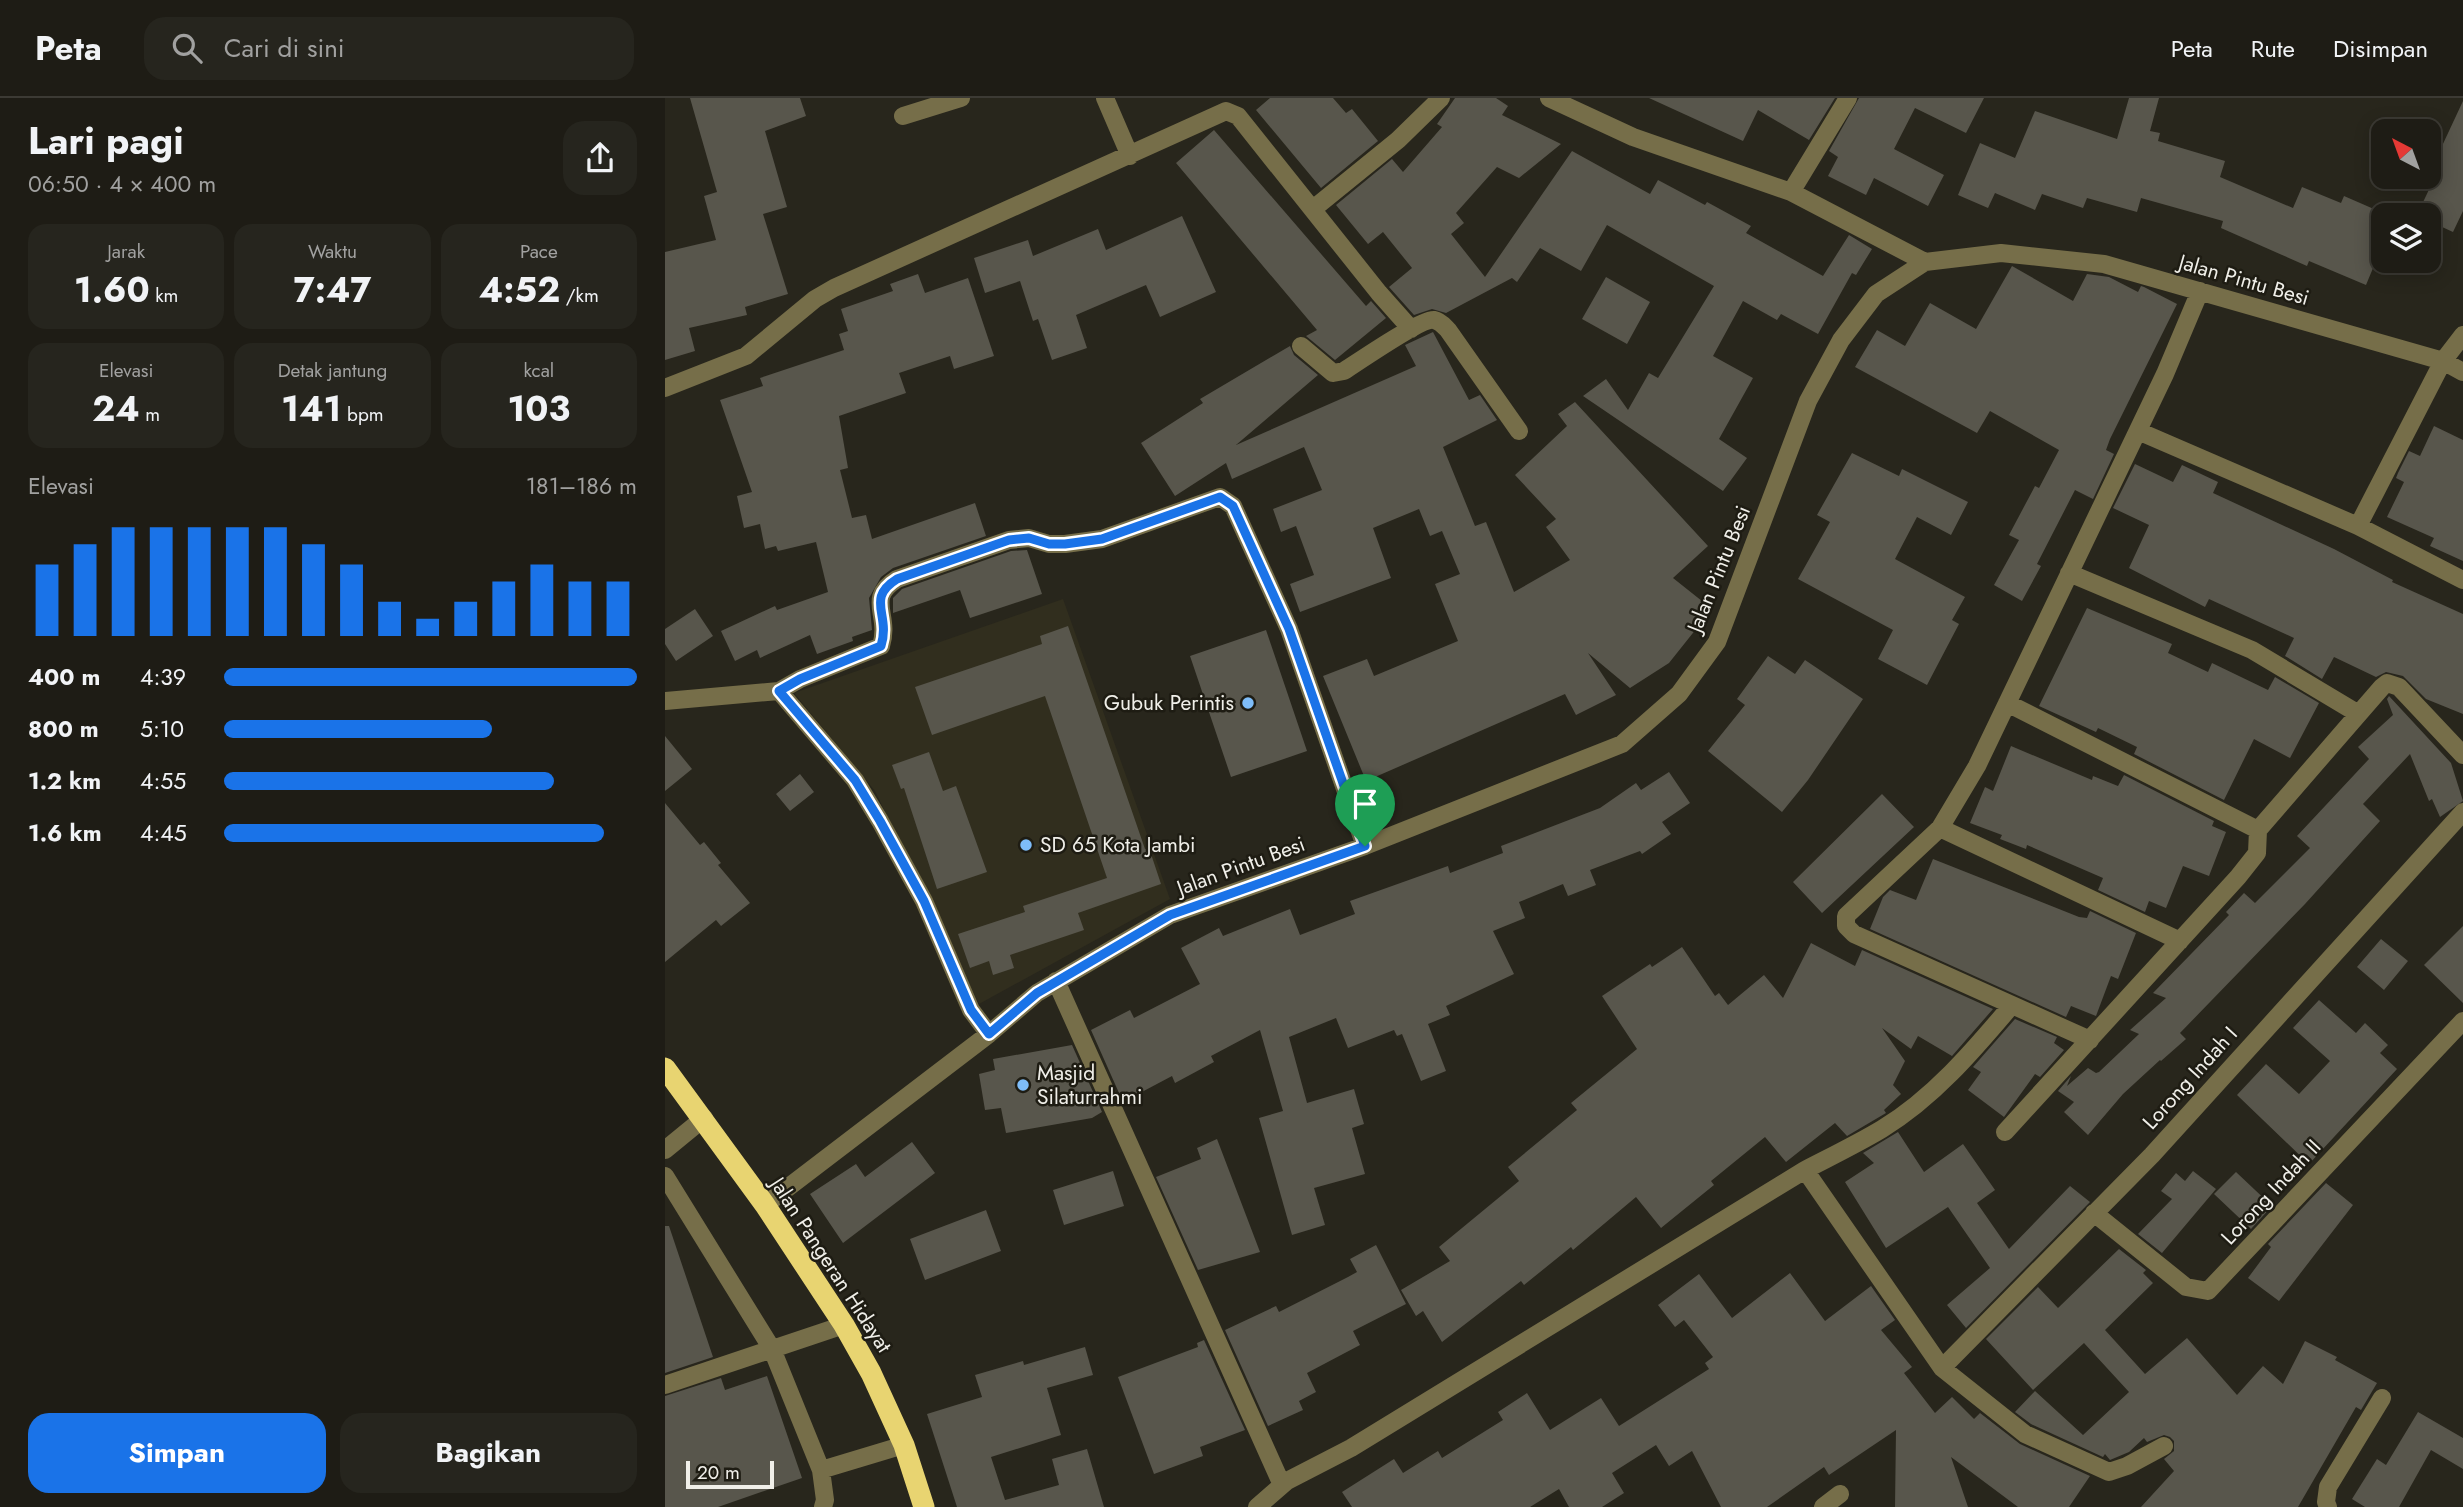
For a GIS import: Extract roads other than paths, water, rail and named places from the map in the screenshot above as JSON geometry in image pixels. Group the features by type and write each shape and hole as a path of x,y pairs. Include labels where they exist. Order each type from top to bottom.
{"highway":[{"name":"Jalan Pangeran Hidayat","path":"665,1068 765,1205 844,1325 871,1373 904,1445 924,1507"}],"street":[{"path":"903,116 961,98"},
{"path":"1105,98 1130,156"},
{"path":"1313,209 1398,140 1441,98"},
{"path":"1549,98 1633,136 1791,192 1925,262"},
{"path":"1791,192 1848,98"},
{"path":"665,388 746,356 815,299 834,288 1220,113 1232,112 1411,329"},
{"name":"Jalan Pintu Besi","path":"765,1205 989,1034 1037,993 1170,915 1365,846 1622,744 1679,694 1717,642 1808,401 1841,340 1876,294 1925,262 2001,253 2104,264 2443,361 2463,372"},
{"path":"2090,1040 1854,934 1846,926 1846,916 1940,828 1977,766 2138,431 2200,291"},
{"path":"1301,346 1333,373 1344,371 1411,329 1434,320 1448,330 1519,431"},
{"path":"2358,526 2443,361 2463,335"},
{"path":"2138,431 2358,526 2463,580"},
{"path":"665,701 779,691 800,679 881,646 884,621 879,598 884,587 897,579 1009,540 1029,538 1049,544 1065,544 1102,539 1220,497 1233,506 1289,629 1365,846"},
{"path":"2069,573 2252,650 2357,713"},
{"path":"2005,1132 2257,853 2258,830 2382,687 2393,683 2463,755"},
{"path":"779,691 855,780 924,901 971,1010 989,1034"},
{"path":"2007,703 2258,830"},
{"name":"Lorong Indah I","path":"1943,1368 2152,1155 2463,812"},
{"path":"1940,828 2180,941"},
{"path":"1056,982 1282,1485"},
{"path":"1257,1507 1282,1485 1351,1448 1805,1170 1883,1129 1912,1108 1973,1052 2011,1006"},
{"name":"Lorong Indah II","path":"2094,1213 2186,1287 2207,1291 2463,1021"},
{"path":"665,1150 704,1118"},
{"path":"1805,1170 1943,1368 2025,1433 2109,1472 2127,1466 2164,1446"},
{"path":"665,1176 772,1349 821,1471 825,1500 823,1507"},
{"path":"665,1385 844,1325"},
{"path":"2325,1505 2328,1487 2382,1398"},
{"path":"821,1471 904,1445"},
{"path":"1823,1507 1840,1494"}],"place":[{"name":"Gubuk Perintis","path":"1248,703"},
{"name":"SD 65 Kota Jambi","path":"1026,845"},
{"name":"Masjid Silaturrahmi","path":"1023,1085"}]}
